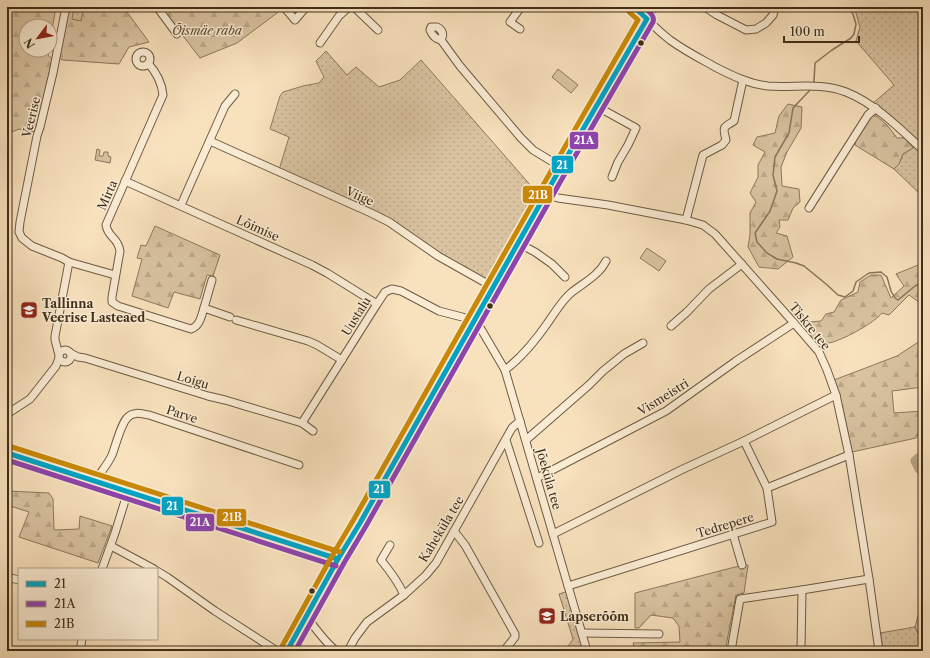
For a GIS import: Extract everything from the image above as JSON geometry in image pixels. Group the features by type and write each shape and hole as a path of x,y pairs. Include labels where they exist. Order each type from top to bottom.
{"street":[{"name":"Veerise","path":"66,7 53,73 40,127 36,136 19,232 22,238 32,246 69,262"},
{"path":"157,7 177,34"},
{"path":"284,7 294,20 306,7"},
{"path":"320,43 339,16 348,7"},
{"path":"354,7 378,30"},
{"path":"520,29 510,22 521,7"},
{"path":"634,7 685,50 743,80 769,86 818,86 836,88 856,96 876,108 923,150"},
{"path":"287,651 545,194 654,7"},
{"path":"705,7 717,16 746,30 756,30 766,23 773,15 775,7"},
{"path":"430,28 433,36 441,40 460,66 525,142 533,150 561,167"},
{"name":"Mirta","path":"148,63 155,71 163,95 106,225 108,234 119,245 120,251 115,275 112,302 118,306 191,329 196,327 198,324 204,308"},
{"path":"686,220 703,155 722,145 726,140 724,129 725,126 734,121 743,80"},
{"path":"181,205 225,106 235,94"},
{"path":"596,106 636,128 618,162 612,177"},
{"path":"809,208 868,115 876,108"},
{"name":"Viige","path":"210,141 389,222 438,256 493,287"},
{"name":"Lõimise","path":"125,181 312,265 377,304"},
{"name":"Tiskre tee","path":"545,194 558,198 608,205 686,220 702,225 715,234 819,352 836,395 849,455 879,651"},
{"path":"518,243 535,252 552,264 566,277"},
{"path":"506,370 542,331 558,307 571,293 596,275 603,268 606,261"},
{"path":"65,356 56,345 55,336 69,262 115,275"},
{"path":"671,326 710,289 742,264"},
{"path":"212,280 204,308 308,341 342,360"},
{"name":"Uustalu","path":"302,423 385,292 392,289 401,290 439,311 462,316 474,321"},
{"name":"Jõeküla tee","path":"474,321 481,329 506,370 587,651"},
{"name":"Vismeistri","path":"537,478 666,411 736,361 794,323"},
{"path":"526,440 603,371 624,354 643,342"},
{"name":"Loigu","path":"7,414 30,399 65,356 85,358 302,423"},
{"path":"553,534 836,395"},
{"name":"Parve","path":"95,481 111,456 123,424 128,417 134,413 149,415 298,465"},
{"name":"Kaheküla tee","path":"348,651 355,638 367,622 404,595 426,575 436,563 512,428 520,421"},
{"path":"302,423 312,431"},
{"path":"506,440 539,543"},
{"path":"744,441 767,488 849,455"},
{"path":"7,453 338,559"},
{"name":"Tedrepere","path":"568,586 772,522 767,488"},
{"path":"102,568 111,546 128,491"},
{"path":"454,531 465,545 515,634 515,637 504,651"},
{"path":"733,534 742,565"},
{"path":"390,545 381,560 398,582 404,595"},
{"path":"111,546 152,568"},
{"path":"158,572 277,651"},
{"path":"7,577 18,580"},
{"path":"731,651 740,599 869,580"},
{"path":"801,651 802,590"},
{"path":"306,616 330,647 336,651"},
{"path":"582,633 659,634"},
{"path":"80,651 82,640"}],"green space":[{"path":"7,7 56,7 54,18 18,18 18,58 52,59 40,118 35,132 19,129 7,134"},
{"path":"70,7 124,8 149,42 129,47 119,64 63,60 59,58"},
{"path":"74,7 84,7 81,21 72,19"},
{"name":"Õismäe raba","path":"178,7 285,7 237,43 200,58 167,15"},
{"path":"852,7 923,7 923,146 872,104 894,85 856,41 860,27 856,13"},
{"path":"326,51 347,75 356,67 379,87 400,80 421,60 539,195 490,284 447,259 403,230 279,170 289,137 270,129 280,96 283,92 319,83 324,77 316,61"},
{"path":"558,69 578,85 571,93 552,77"},
{"path":"788,104 802,107 801,128 787,152 781,167 782,186 799,189 800,202 793,208 788,220 779,220 780,227 776,233 787,236 793,257 778,269 759,267 748,247 750,234 750,213 756,202 750,193 758,177 758,165 765,152 753,145 757,137 775,133 779,116"},
{"path":"874,114 887,125 897,138 905,138 913,148 903,154 899,164 894,169 855,145 856,139 866,121"},
{"path":"916,146 923,154 923,197 894,169 899,164 903,154"},
{"path":"97,149 100,150 99,156 103,156 104,152 108,152 108,156 111,157 110,163 95,160"},
{"path":"155,226 220,255 213,276 207,275 200,299 174,292 168,308 132,296 142,259 137,258 141,245 146,246"},
{"path":"647,248 666,261 659,271 640,258"},
{"path":"923,263 923,305 909,295 889,315 882,313 873,321 852,334 829,343 814,343 796,320 804,314 810,322 821,321 826,314 834,312 841,300 858,292 860,282 871,275 881,275 891,298 904,286 896,274"},
{"path":"923,339 923,387 892,391 894,413 923,411 923,424 916,438 852,452 842,405 834,380 897,356"},
{"path":"7,491 49,493 53,499 54,530 79,529 80,516 112,526 98,563 19,537 29,512 7,505"},
{"path":"748,565 744,593 736,595 725,651 635,651 633,643 680,642 679,626 673,618 651,615 639,628 635,628 635,593"},
{"path":"565,592 568,593 584,651 565,651 573,639 559,594"},
{"path":"923,598 923,644 915,627"},
{"path":"915,627 923,644 923,651 883,651 880,633"}],"waterway":[{"path":"813,84 815,63 851,38 854,34 856,24 853,14 847,7"},
{"path":"811,89 793,108 789,133 775,157 773,175 777,191 770,211 755,233 757,242 767,253 777,259 804,266 838,295 845,297 853,291 856,282 869,273 881,272 887,277 891,291 898,300 915,286 923,282"},
{"path":"923,457 918,458 915,461 919,469 923,471"}],"transit line":[{"name":"21","path":"287,651 561,167 647,19 634,7"},
{"name":"21A","path":"295,651 567,170 653,22 652,15 644,7"},
{"name":"21B","path":"281,648 638,20 629,12"},
{"name":"21B","path":"9,446 340,552"},
{"name":"21","path":"7,453 338,559"},
{"name":"21A","path":"7,460 336,566"}],"place":[{"name":"Tallinna Veerise Lasteaed","path":"29,310"},
{"name":"Lapserõõm","path":"547,616"}]}
